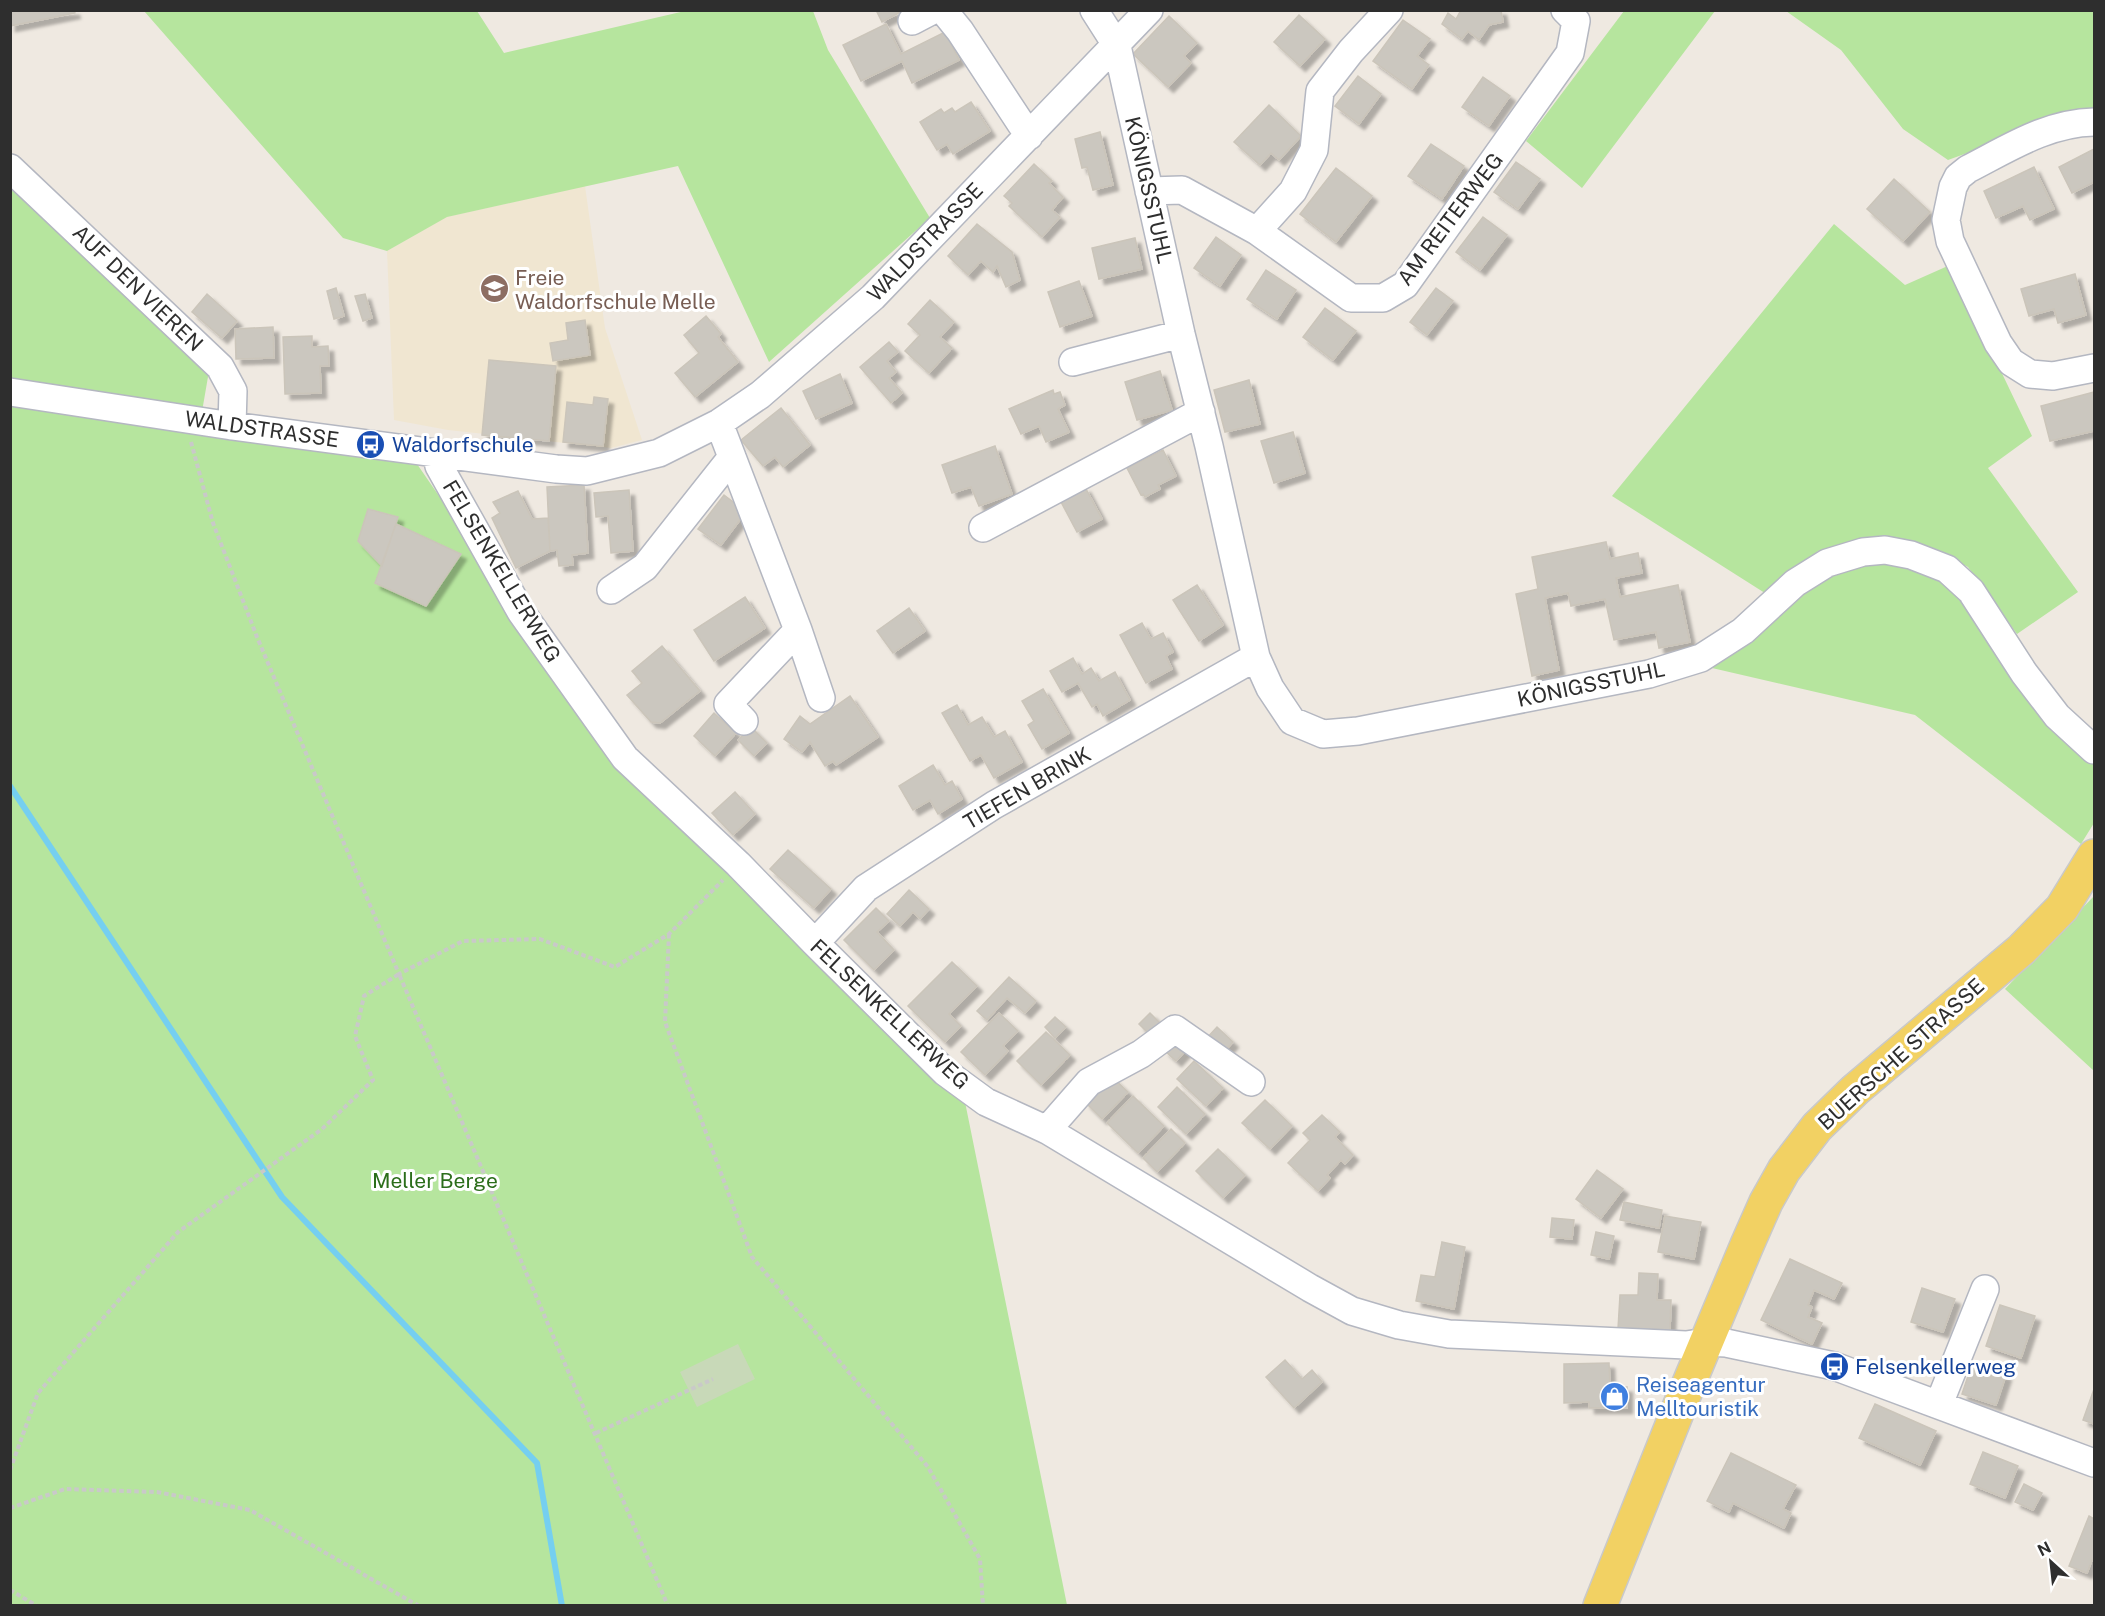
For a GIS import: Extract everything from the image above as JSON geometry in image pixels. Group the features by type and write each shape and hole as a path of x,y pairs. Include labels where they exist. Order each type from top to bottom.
{"main road":[{"name":"BUERSCHE STRASSE","path":"1600,1605 1706,1342 1766,1202 1784,1170 1817,1127 1855,1090 2021,950 2062,908 2094,856"}],"street":[{"path":"943,10 960,31 1029,136"},
{"path":"1094,10 1117,46"},
{"name":"WALDSTRASSE","path":"10,392 232,426 556,470 587,471 659,453 719,423 760,395 873,297 1117,46 1149,10"},
{"path":"1257,231 1293,190 1314,150 1320,91 1351,51 1389,10"},
{"name":"AM REITERWEG","path":"1149,191 1182,190 1257,231 1351,298 1383,298 1405,285 1570,53 1576,21 1565,10"},
{"name":"KÖNIGSSTUHL","path":"1117,46 1180,334 1201,412 1256,657 1270,688 1292,721 1323,734 1358,731 1649,674 1701,658 1743,631 1795,583 1827,562 1863,552 1885,550 1911,555 1947,569 1971,591 2024,673 2056,716 2094,750"},
{"path":"2094,122 2073,122 2040,132 1968,169 1958,177 1953,187 1946,220 1950,241 1998,343 2011,362 2030,374 2053,376 2094,368"},
{"name":"AUF DEN VIEREN","path":"10,168 155,303 220,368 232,392 232,426"},
{"path":"1073,362 1180,334"},
{"path":"983,528 1201,412"},
{"path":"719,423 798,630 821,698"},
{"name":"FELSENKELLERWEG","path":"436,453 439,466 522,612 626,758 738,864 814,943 945,1072 986,1102 1047,1130 1352,1311 1399,1325 1449,1334 1686,1345 1706,1342 1726,1343 1834,1366 2094,1463"},
{"path":"610,591 645,567 732,458"},
{"path":"744,721 728,704 798,630"},
{"name":"TIEFEN BRINK","path":"814,943 866,888 994,805 1256,657"},
{"path":"1047,1130 1089,1082 1141,1054 1174,1029 1251,1082"},
{"path":"1939,1404 1985,1289"}],"path":[{"path":"184,418 213,523 257,637 668,1605"},
{"path":"10,1470 38,1393 178,1232 322,1129 373,1080 355,1036 364,996 399,974 463,941 540,939 615,967 669,934 738,864"},
{"path":"669,934 665,1022 752,1257 928,1467 980,1559 983,1605"},
{"path":"596,1433 713,1379"},
{"path":"10,1508 65,1489 158,1492 250,1510 419,1605"},
{"path":"10,1590 37,1605"}],"shaded area":[{"name":"Freie Waldorfschule Melle","path":"585,186 605,328 642,440 611,448 448,430 394,420 387,251 446,217"}],"green space":[{"path":"144,11 477,11 504,53 685,11 813,11 828,50 930,218 769,362 678,166 447,217 387,251 343,238"},
{"path":"1624,11 1715,11 1582,188 1526,141"},
{"path":"1786,11 2094,11 2094,107 1948,160 1903,129 1841,50"},
{"name":"Meller Berge","path":"10,181 209,371 199,429 417,464 468,538 513,621 965,1102 1067,1605 11,1605"},
{"path":"1834,224 1905,285 1950,265 2032,436 1988,468 2078,592 2017,634 1968,567 1930,547 1884,538 1850,542 1818,551 1768,595 1612,496"},
{"path":"1865,560 1907,562 1942,576 2094,761 2094,823 2081,844 1915,715 1712,668 1829,568"},
{"path":"2094,896 2094,1071 2005,989"},
{"path":"738,1344 755,1379 697,1407 680,1372"}],"building":[{"path":"10,10 74,10 75,13 10,26"},
{"path":"876,10 904,10 882,22"},
{"path":"1461,10 1501,10 1503,22 1489,25 1479,40 1468,31 1462,39 1442,24 1448,13 1456,19"},
{"path":"1299,15 1325,39 1300,66 1274,42"},
{"path":"1169,16 1197,43 1184,56 1191,63 1168,87 1133,54"},
{"path":"1403,20 1430,39 1417,56 1429,65 1412,89 1373,61"},
{"path":"886,24 901,54 945,32 959,60 912,83 902,61 861,81 843,45"},
{"path":"1358,76 1381,94 1359,124 1335,106"},
{"path":"1483,77 1510,96 1489,126 1462,107"},
{"path":"971,102 990,131 953,154 947,144 937,150 920,122 941,109 944,113 952,108 955,112"},
{"path":"1269,105 1301,136 1279,160 1271,153 1260,165 1234,142"},
{"path":"1100,132 1113,185 1093,190 1087,167 1082,168 1075,139"},
{"path":"1431,144 1464,166 1442,199 1408,176"},
{"path":"2094,149 2094,182 2072,193 2059,167"},
{"path":"1516,162 1540,179 1518,209 1494,192"},
{"path":"1034,164 1052,181 1049,183 1063,197 1052,210 1060,217 1042,237 1009,206 1012,203 1004,196"},
{"path":"2034,167 2054,209 2030,220 2023,206 1996,218 1984,191"},
{"path":"1336,168 1372,196 1336,242 1300,214"},
{"path":"1894,179 1930,212 1903,241 1867,209"},
{"path":"1483,217 1507,235 1480,270 1456,252"},
{"path":"977,224 1012,252 1020,280 1006,287 997,266 993,272 981,261 968,275 948,256"},
{"path":"1216,237 1241,255 1220,286 1194,268"},
{"path":"1135,238 1142,269 1099,279 1092,248"},
{"path":"1266,270 1296,290 1277,319 1247,299"},
{"path":"2075,274 2086,315 2058,323 2054,309 2029,316 2021,289"},
{"path":"1079,281 1092,316 1060,327 1048,292"},
{"path":"336,288 344,316 334,319 327,291"},
{"path":"1436,288 1453,301 1427,335 1410,322"},
{"path":"207,294 237,321 222,338 192,312"},
{"path":"365,294 372,318 363,321 355,296"},
{"path":"930,300 954,322 940,337 952,348 929,373 905,351 920,335 908,324"},
{"path":"1325,308 1356,331 1333,360 1303,337"},
{"path":"706,316 721,334 718,337 738,362 695,397 675,373 699,353 684,335"},
{"path":"585,320 590,355 553,361 550,343 568,340 566,323"},
{"path":"273,327 274,358 236,359 235,329"},
{"path":"312,336 312,347 328,346 329,366 320,366 321,393 285,394 283,337"},
{"path":"889,342 898,352 887,361 896,372 889,378 902,393 891,403 860,367"},
{"path":"489,360 556,366 549,441 482,435"},
{"path":"1160,371 1172,410 1137,420 1125,382"},
{"path":"840,374 852,403 816,419 803,391"},
{"path":"1249,380 1260,424 1225,432 1214,390"},
{"path":"1053,390 1054,394 1060,392 1065,405 1058,409 1069,432 1046,442 1039,426 1021,434 1009,409"},
{"path":"2094,392 2094,431 2050,441 2041,406"},
{"path":"594,397 608,399 603,446 563,442 567,402 593,405"},
{"path":"781,408 810,445 783,467 775,457 763,466 741,440"},
{"path":"1293,432 1305,473 1274,483 1261,441"},
{"path":"995,446 1012,494 979,506 971,487 952,493 942,465"},
{"path":"1163,450 1176,476 1158,485 1160,489 1145,497 1141,495 1127,468"},
{"path":"584,485 588,553 572,555 573,565 559,566 557,550 550,551 547,487"},
{"path":"1085,487 1102,519 1077,532 1060,500"},
{"path":"629,490 633,551 611,553 608,516 596,517 594,493"},
{"path":"518,491 532,519 548,518 550,551 516,568 492,518 500,513 493,502"},
{"path":"724,495 746,512 721,545 698,529"},
{"path":"368,509 398,517 382,566 358,541"},
{"path":"396,524 461,554 426,606 375,583"},
{"path":"1606,542 1610,559 1638,553 1642,573 1616,578 1620,597 1678,585 1690,642 1659,648 1656,632 1614,640 1605,599 1571,606 1568,593 1545,598 1559,670 1532,676 1516,594 1538,589 1532,557"},
{"path":"1197,585 1223,625 1199,641 1173,600"},
{"path":"745,597 765,628 714,661 694,630"},
{"path":"909,608 925,631 893,653 877,631"},
{"path":"1142,623 1151,639 1163,633 1173,652 1166,656 1172,669 1146,683 1120,635"},
{"path":"662,646 700,691 660,723 651,722 627,695 642,683 632,671"},
{"path":"1073,658 1082,674 1091,668 1099,681 1115,672 1130,700 1103,716 1097,704 1092,707 1078,683 1062,692 1050,671"},
{"path":"1043,689 1069,733 1042,749 1028,725 1034,721 1022,701"},
{"path":"850,696 878,737 836,765 833,761 825,766 810,742 802,752 784,739 800,716 810,724"},
{"path":"957,705 968,725 982,717 994,737 1005,731 1022,762 994,778 981,755 970,761 942,713"},
{"path":"714,713 736,733 715,756 694,736"},
{"path":"751,727 767,743 754,756 738,740"},
{"path":"933,765 945,785 952,781 962,799 938,814 930,800 913,810 899,786"},
{"path":"735,792 755,814 733,835 712,813"},
{"path":"788,850 831,889 814,908 770,869"},
{"path":"909,890 929,909 920,919 913,912 900,926 887,914"},
{"path":"876,908 889,921 877,932 894,950 874,970 844,940"},
{"path":"952,962 977,986 949,1014 961,1026 945,1042 908,1006"},
{"path":"1009,977 1036,1001 1025,1013 1007,998 987,1020 977,1011"},
{"path":"999,1013 1018,1031 1003,1046 1008,1051 985,1075 961,1052"},
{"path":"1150,1013 1162,1025 1151,1036 1139,1024"},
{"path":"1055,1017 1066,1027 1055,1038 1045,1027"},
{"path":"1217,1027 1233,1042 1222,1054 1206,1039"},
{"path":"1046,1032 1070,1055 1041,1085 1017,1061"},
{"path":"1175,1038 1187,1049 1176,1061 1164,1050"},
{"path":"1194,1061 1223,1088 1206,1106 1177,1079"},
{"path":"1111,1076 1128,1092 1102,1119 1085,1102"},
{"path":"1177,1087 1205,1114 1186,1134 1158,1107"},
{"path":"1133,1096 1164,1126 1138,1153 1107,1123"},
{"path":"1265,1100 1292,1126 1270,1149 1242,1123"},
{"path":"1322,1115 1340,1132 1335,1137 1353,1155 1345,1164 1341,1160 1327,1175 1330,1178 1318,1191 1288,1163 1310,1140 1303,1133"},
{"path":"1171,1129 1185,1143 1157,1172 1143,1158"},
{"path":"1218,1149 1245,1175 1223,1198 1196,1171"},
{"path":"1597,1170 1623,1189 1601,1218 1576,1199"},
{"path":"1624,1202 1662,1210 1659,1228 1620,1220"},
{"path":"1665,1216 1701,1222 1694,1259 1658,1252"},
{"path":"1552,1218 1574,1220 1572,1239 1550,1237"},
{"path":"1596,1232 1614,1236 1609,1259 1591,1255"},
{"path":"1442,1242 1465,1247 1454,1309 1416,1301 1421,1275 1435,1277"},
{"path":"1790,1259 1842,1283 1834,1299 1814,1290 1808,1305 1812,1307 1808,1317 1822,1323 1812,1344 1761,1320"},
{"path":"1639,1273 1658,1274 1657,1300 1671,1300 1670,1331 1618,1329 1620,1295 1638,1295"},
{"path":"1922,1288 1955,1299 1943,1332 1911,1322"},
{"path":"2000,1305 2035,1316 2021,1358 1986,1346"},
{"path":"1285,1360 1302,1379 1312,1370 1322,1382 1294,1408 1266,1377"},
{"path":"1609,1363 1610,1387 1627,1387 1627,1408 1589,1408 1589,1402 1564,1403 1564,1364"},
{"path":"1972,1364 2006,1375 1996,1405 1962,1394"},
{"path":"2094,1389 2094,1424 2083,1420"},
{"path":"1875,1404 1936,1431 1920,1465 1859,1438"},
{"path":"1983,1452 2018,1466 2005,1498 1970,1484"},
{"path":"1731,1453 1796,1485 1783,1509 1791,1513 1784,1528 1733,1503 1729,1512 1707,1501"},
{"path":"2024,1484 2042,1493 2033,1510 2015,1502"},
{"path":"2089,1516 2094,1519 2094,1562 2092,1560 2087,1573 2069,1566"}],"waterway":[{"path":"10,786 282,1197 537,1463 562,1606"}],"place":[{"name":"Freie Waldorfschule Melle","path":"494,289"},
{"name":"Waldorfschule","path":"371,444"},
{"name":"Felsenkellerweg","path":"1834,1366"},
{"name":"Reiseagentur Melltouristik","path":"1615,1396"}]}
